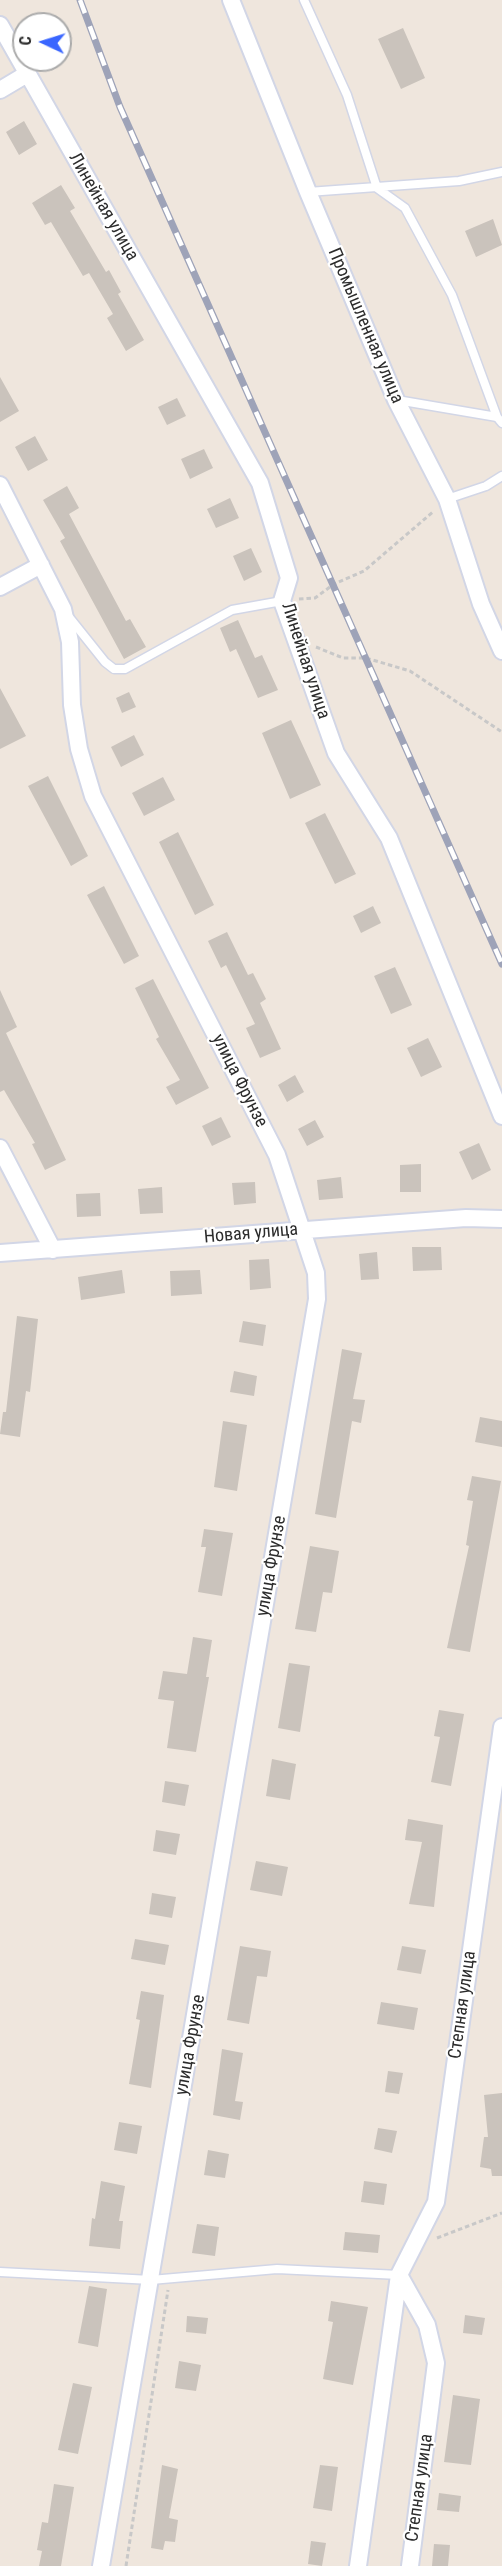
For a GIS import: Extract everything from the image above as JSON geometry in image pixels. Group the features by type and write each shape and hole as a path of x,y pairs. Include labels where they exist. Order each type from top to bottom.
{"street":[{"name":"Промышленная улица","path":"231,0 308,192 396,400 447,499 481,604 502,651"},
{"name":"Линейная улица","path":"0,25 260,483 289,578 282,601 336,753 388,838 502,1116"},
{"path":"0,90 27,75"},
{"name":"улица Фрунзе","path":"0,484 63,609 70,642 72,705 79,749 93,796 277,1155 304,1230 316,1273 317,1299 101,2566"},
{"path":"0,587 42,565"},
{"path":"0,1148 53,1250"},
{"name":"Новая улица","path":"0,1253 466,1218 502,1219"},
{"name":"Степная улица","path":"358,2566 399,2275 416,2246 436,2202 502,1727"},
{"name":"Степная улица","path":"399,2275 427,2325 436,2363 410,2566"}],"lane":[{"path":"304,0 347,95 377,188 405,208 452,295 500,420"},
{"path":"308,192 459,181 502,172"},
{"path":"396,400 500,420"},
{"path":"447,499 486,486 502,476"},
{"path":"63,609 105,662 114,669 125,669 232,610 282,601"},
{"path":"0,2272 151,2280 277,2269 399,2275"}],"path":[{"path":"282,601 315,598 334,584 364,571 447,499"},
{"path":"309,638 316,647 343,658 366,657 410,671 502,732"},
{"path":"416,2246 502,2213"},
{"path":"126,2566 170,2279"}],"building":[{"path":"403,28 425,78 401,89 378,39"},
{"path":"24,121 37,144 19,155 6,132"},
{"path":"61,185 75,208 70,211 106,272 109,270 121,292 118,294 144,340 126,351 107,318 113,314 89,273 83,276 51,222 45,225 32,203"},
{"path":"493,219 502,245 476,257 465,231"},
{"path":"0,377 19,411 0,422"},
{"path":"177,398 186,416 167,425 158,407"},
{"path":"35,436 48,460 28,471 15,447"},
{"path":"204,449 213,468 190,479 181,459"},
{"path":"67,486 79,508 69,514 126,621 130,619 146,647 124,659 60,541 65,538 43,500"},
{"path":"230,498 239,518 216,528 207,509"},
{"path":"251,548 262,572 244,581 233,556"},
{"path":"238,620 255,658 262,655 278,690 258,698 236,649 230,652 220,628"},
{"path":"0,688 26,736 0,749"},
{"path":"129,692 136,707 122,713 116,698"},
{"path":"291,720 321,785 290,799 262,733"},
{"path":"134,735 144,755 121,767 111,747"},
{"path":"48,776 88,856 71,866 28,786"},
{"path":"163,777 175,800 144,816 132,793"},
{"path":"325,813 356,874 335,884 305,823"},
{"path":"178,832 214,905 195,915 159,842"},
{"path":"104,886 139,956 124,964 87,895"},
{"path":"373,906 381,923 361,933 353,916"},
{"path":"227,932 248,975 253,973 266,999 260,1003 281,1049 260,1058 246,1028 255,1024 226,965 221,968 208,941"},
{"path":"395,967 412,1005 391,1014 374,976"},
{"path":"153,979 209,1088 176,1105 166,1087 180,1080 156,1039 159,1037 135,988"},
{"path":"0,990 17,1027 6,1033 66,1160 45,1170 32,1144 35,1143 4,1090 0,1092"},
{"path":"428,1038 442,1067 421,1077 407,1048"},
{"path":"295,1075 304,1092 287,1102 278,1085"},
{"path":"221,1117 231,1137 212,1146 202,1126"},
{"path":"315,1120 324,1137 307,1146 298,1129"},
{"path":"479,1143 491,1170 472,1180 459,1152"},
{"path":"421,1164 421,1192 400,1192 400,1165"},
{"path":"341,1177 343,1198 319,1200 317,1180"},
{"path":"255,1182 256,1203 234,1205 232,1183"},
{"path":"162,1187 163,1213 140,1214 138,1189"},
{"path":"100,1193 101,1216 77,1217 76,1194"},
{"path":"412,1247 441,1247 442,1270 413,1271"},
{"path":"377,1252 379,1279 361,1280 359,1254"},
{"path":"269,1259 271,1288 250,1290 249,1260"},
{"path":"122,1270 125,1293 81,1300 78,1277"},
{"path":"200,1270 202,1294 171,1296 170,1271"},
{"path":"17,1316 38,1319 30,1392 26,1391 20,1437 0,1434 3,1412 6,1412"},
{"path":"243,1321 266,1325 263,1346 239,1342"},
{"path":"342,1349 362,1353 353,1399 365,1400 361,1423 352,1421 336,1518 315,1514"},
{"path":"234,1371 257,1376 254,1396 230,1392"},
{"path":"480,1417 502,1421 502,1447 475,1442"},
{"path":"223,1421 247,1425 237,1491 214,1487"},
{"path":"472,1476 501,1481 470,1652 447,1648 469,1546 466,1545 473,1501 467,1500"},
{"path":"204,1529 233,1533 222,1596 198,1592 206,1547 201,1547"},
{"path":"310,1546 339,1551 332,1593 323,1592 316,1632 295,1629"},
{"path":"193,1637 212,1640 206,1677 209,1677 196,1752 167,1748 174,1701 158,1699 163,1671 187,1674"},
{"path":"289,1663 310,1666 300,1732 278,1728"},
{"path":"439,1710 464,1714 451,1786 431,1782 440,1737 434,1736"},
{"path":"272,1759 296,1764 290,1800 266,1796"},
{"path":"165,1781 189,1785 185,1806 162,1802"},
{"path":"408,1819 443,1825 434,1907 409,1904 422,1842 405,1840"},
{"path":"156,1830 180,1834 176,1855 153,1851"},
{"path":"256,1861 288,1867 282,1896 250,1890"},
{"path":"152,1893 176,1897 172,1918 149,1914"},
{"path":"135,1939 169,1945 165,1965 131,1959"},
{"path":"240,1946 271,1951 267,1977 257,1976 249,2024 227,2020"},
{"path":"402,1946 426,1950 421,1974 397,1970"},
{"path":"141,1991 164,1995 151,2088 129,2084 140,2020 136,2019"},
{"path":"381,2002 418,2008 414,2030 377,2024"},
{"path":"222,2049 243,2053 235,2101 243,2102 240,2120 213,2115"},
{"path":"388,2071 403,2073 399,2094 385,2092"},
{"path":"502,2093 502,2176 492,2176 491,2169 480,2167 484,2137 488,2137 484,2095"},
{"path":"119,2122 142,2126 137,2154 114,2150"},
{"path":"378,2128 397,2131 392,2153 374,2149"},
{"path":"208,2150 229,2154 225,2178 204,2175"},
{"path":"101,2181 125,2186 119,2221 123,2221 120,2249 89,2246 92,2218 95,2219"},
{"path":"364,2181 387,2184 384,2205 361,2202"},
{"path":"197,2224 219,2227 215,2256 192,2253"},
{"path":"345,2232 380,2235 378,2253 343,2250"},
{"path":"89,2286 107,2289 98,2347 78,2343"},
{"path":"331,2301 368,2307 353,2385 323,2379 333,2322 328,2321"},
{"path":"465,2315 485,2318 482,2335 463,2333"},
{"path":"187,2316 208,2318 206,2334 186,2332"},
{"path":"179,2361 201,2365 196,2391 175,2388"},
{"path":"73,2383 92,2387 78,2454 58,2450"},
{"path":"453,2395 480,2399 471,2465 444,2462"},
{"path":"162,2465 178,2469 169,2518 178,2520 175,2542 165,2541 163,2550 151,2548"},
{"path":"320,2465 338,2467 332,2511 313,2508"},
{"path":"54,2484 74,2487 61,2566 39,2566 42,2551 37,2550 42,2522 48,2523"},
{"path":"439,2493 461,2496 459,2512 437,2510"},
{"path":"311,2541 326,2543 322,2566 308,2564"},
{"path":"434,2544 450,2545 448,2566 432,2566"}],"railway":[{"path":"80,0 120,107 502,964"}]}
